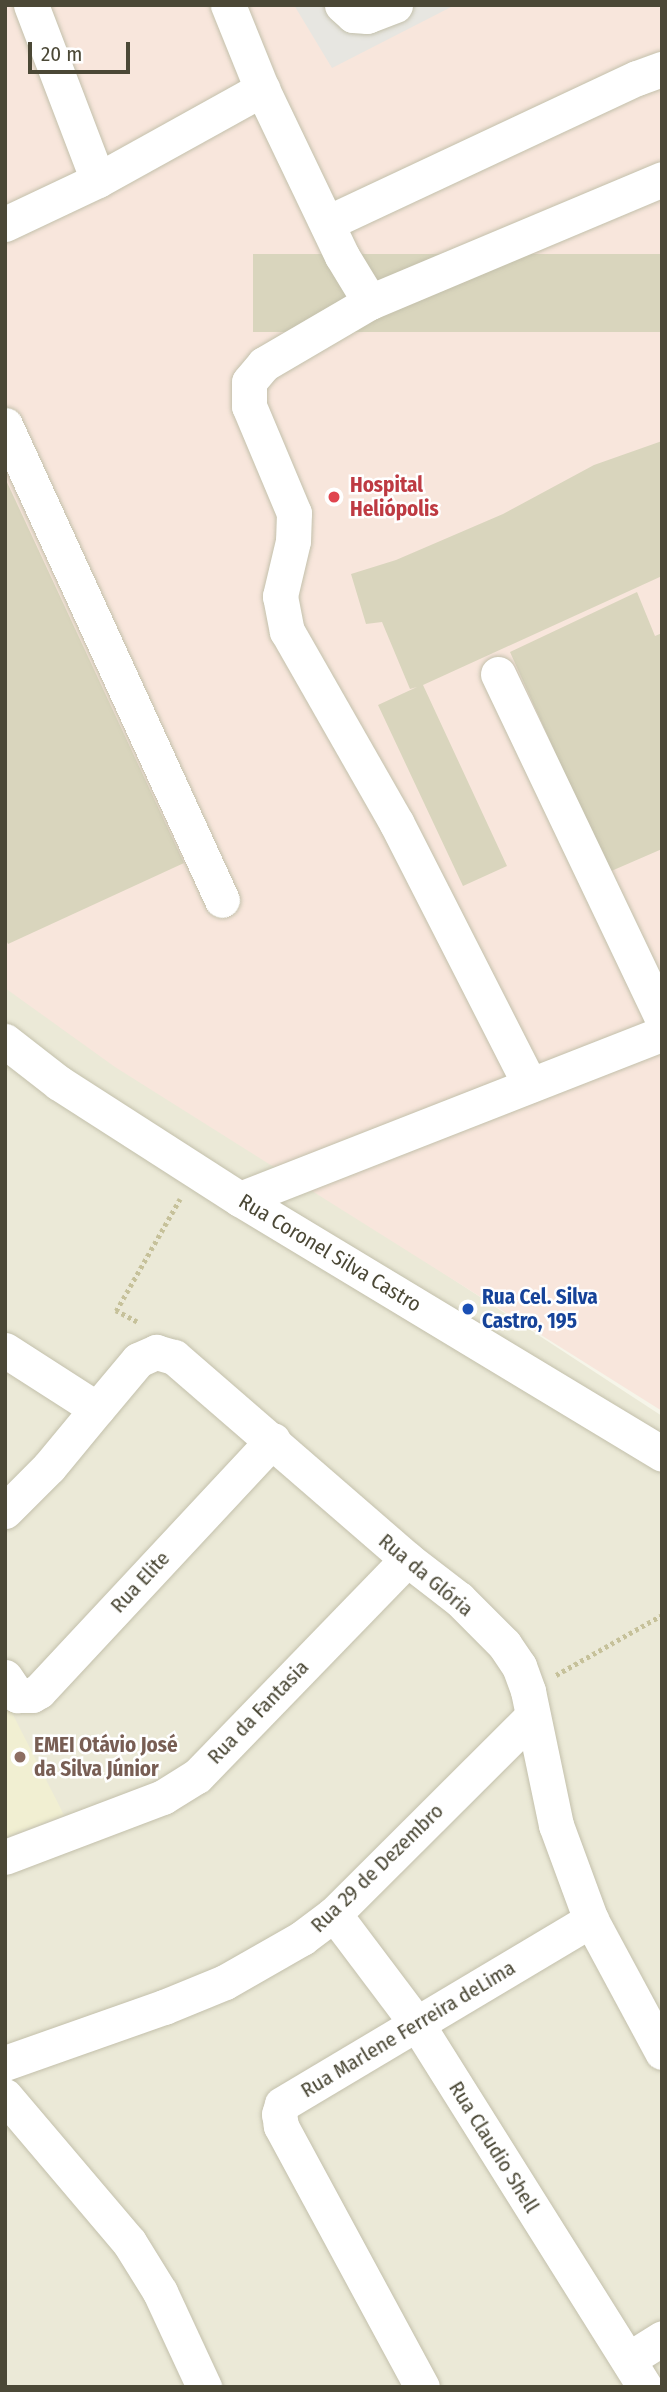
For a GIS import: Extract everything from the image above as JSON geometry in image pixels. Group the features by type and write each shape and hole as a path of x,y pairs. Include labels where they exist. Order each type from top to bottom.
{"street":[{"path":"31,5 98,180"},
{"path":"228,5 262,89 327,223 370,302"},
{"path":"342,5 353,15 367,16 395,5"},
{"path":"327,223 637,78 662,69"},
{"path":"5,224 98,180 262,89"},
{"path":"530,1085 396,822 286,631 280,596 293,541 294,513 249,406 249,382 264,364 370,302 662,179"},
{"path":"5,425 222,900"},
{"path":"498,674 662,1018"},
{"path":"240,1199 662,1034"},
{"name":"Rua Coronel Silva Castro","path":"5,1041 60,1083 240,1199 662,1454"},
{"path":"5,1350 97,1409"},
{"name":"Rua da Glória","path":"146,1355 156,1352 174,1357 273,1440 407,1559 459,1599 504,1644 519,1665 556,1825 591,1920 662,2052"},
{"path":"5,1511 49,1467 146,1355"},
{"name":"Rua Elite","path":"5,1677 17,1695 32,1695 39,1691 273,1440"},
{"name":"Rua da Fantasia","path":"5,1857 163,1797 197,1776 407,1559"},
{"name":"Rua 29 de Dezembro","path":"5,2063 164,2007 225,1982 302,1938 334,1914 530,1704"},
{"name":"Rua Claudio Shell","path":"334,1914 417,2024 637,2373"},
{"name":"Rua Marlene Ferreira deLima","path":"422,2387 279,2120 282,2104 591,1920"},
{"path":"5,2096 129,2242 160,2292 204,2387"},
{"path":"637,2373 662,2338"}],"path":[{"path":"146,1355 144,1326 116,1311 196,1170"},
{"path":"530,1704 662,1615"}],"shaded area":[{"name":"Hospital Heliópolis","path":"5,5 662,5 662,1411 115,1067 5,988"},
{"path":"294,5 455,5 332,68"},
{"path":"5,986 662,1416 662,2387 5,2387"},
{"name":"EMEI Otávio José da Silva Júnior","path":"5,1699 64,1815 5,1837"}],"building":[{"path":"253,254 662,254 662,332 253,332"},
{"path":"662,441 662,576 423,685 507,866 463,886 378,705 417,687 410,689 382,622 366,624 351,574 396,560 503,514 594,465"},
{"path":"5,478 184,863 8,944 5,938"},
{"path":"637,592 655,636 662,633 662,849 609,872 510,652"}],"place":[{"name":"Hospital Heliópolis","path":"334,497"},
{"name":"Rua Cel. Silva Castro, 195","path":"468,1309"},
{"name":"EMEI Otávio José da Silva Júnior","path":"20,1757"}]}
